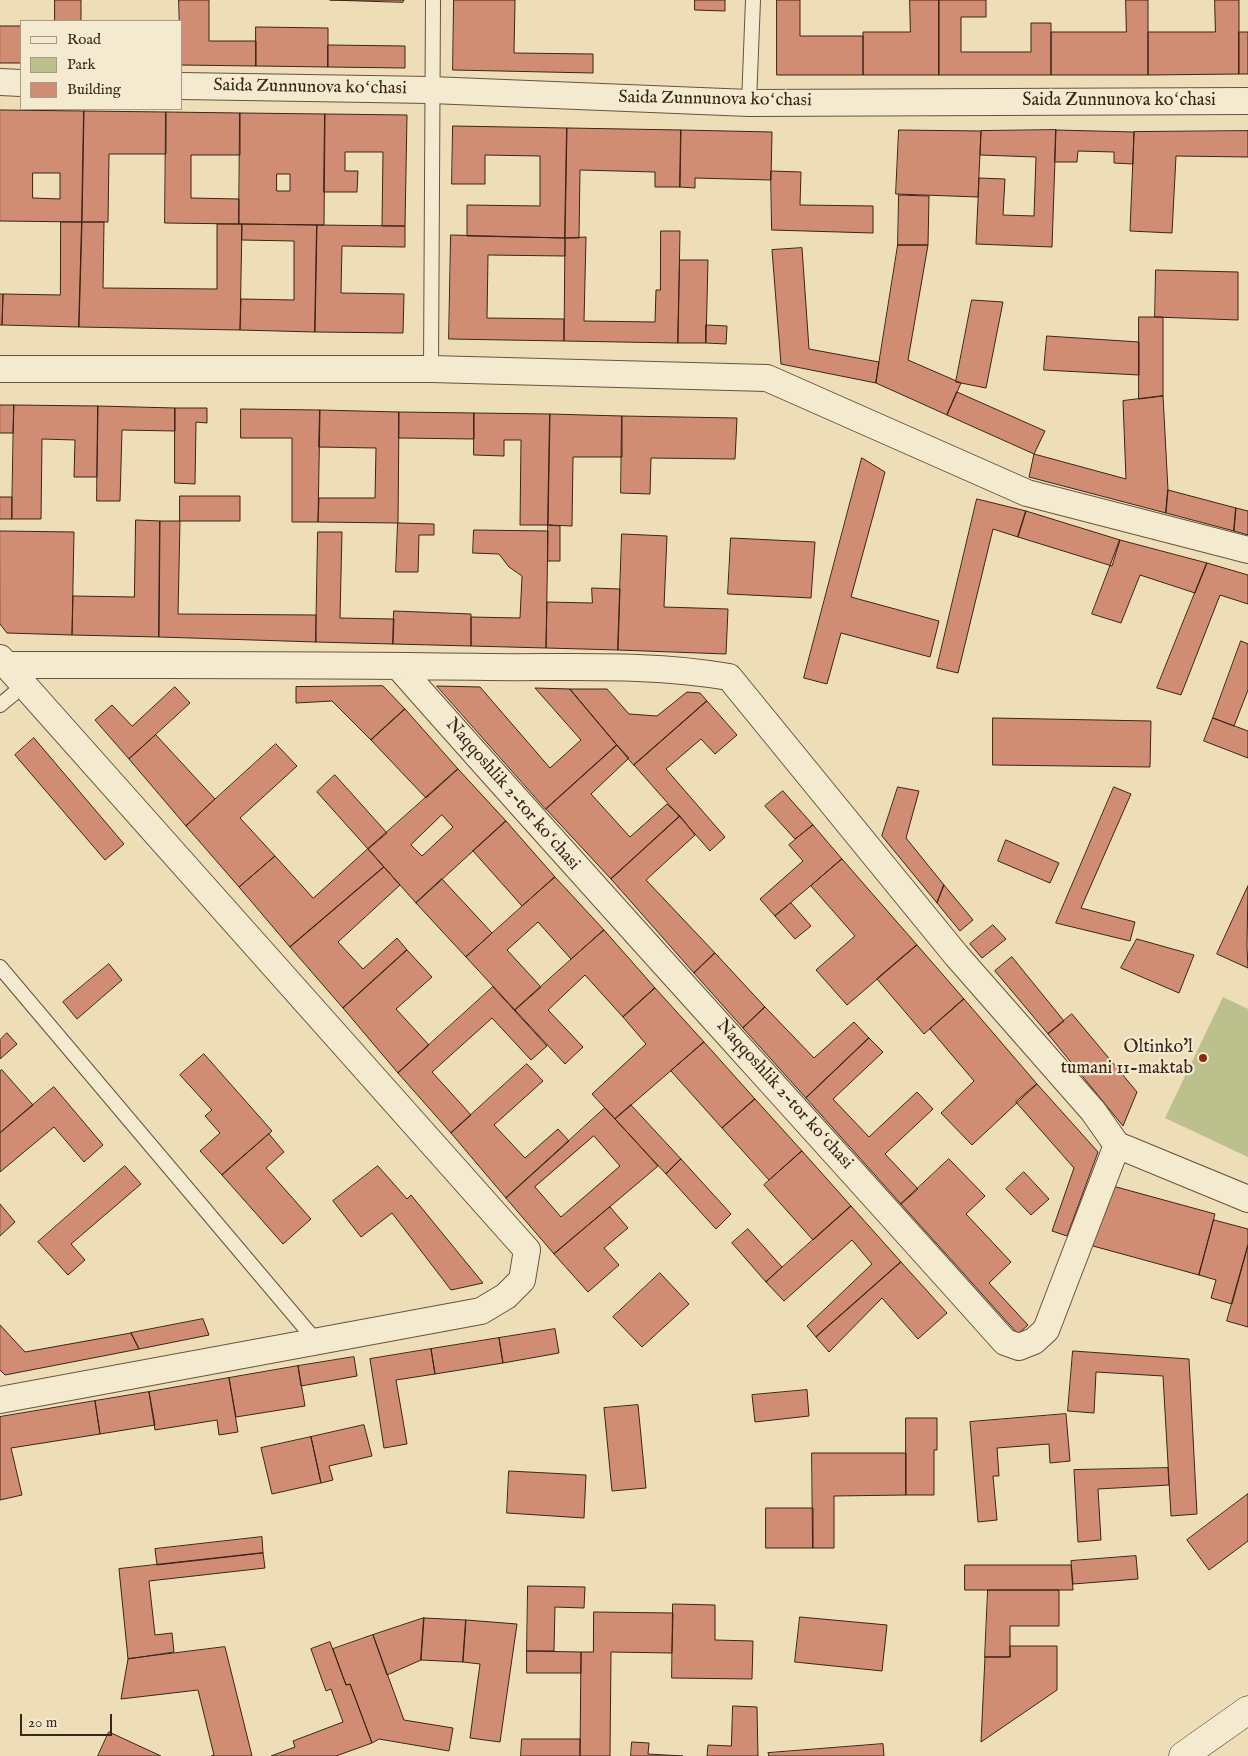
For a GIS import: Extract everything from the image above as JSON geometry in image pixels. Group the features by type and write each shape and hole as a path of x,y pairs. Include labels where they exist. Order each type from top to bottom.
{"main road":[{"path":"1183,1756 1248,1710"}],"street":[{"path":"0,82 20,83"},
{"name":"Saida Zunnunova koʻchasi","path":"182,86 431,90 749,103 1248,101"},
{"path":"0,369 431,369 766,378 1027,493 1248,550"},
{"path":"2,661 655,670 700,672 729,677 956,955 1092,1111 1117,1145 1248,1199"},
{"path":"1,1399 481,1311 506,1296 522,1280 527,1250 2,661"},
{"name":"Naqqoshlik 2-tor koʻchasi","path":"398,666 577,869 751,1058 1005,1342 1019,1347 1034,1341 1046,1330 1117,1145"}],"lane":[{"path":"431,369 431,90 433,0"},
{"path":"749,103 753,0"},
{"path":"0,705 24,684"},
{"path":"0,968 316,1340"}],"green space":[{"path":"1223,997 1248,1009 1248,1157 1165,1118"}],"building":[{"path":"55,0 81,0 81,20 55,20"},
{"path":"179,0 209,0 209,41 256,41 256,66 182,65 182,20 180,20"},
{"path":"330,0 404,0 403,2"},
{"path":"454,0 515,0 514,53 593,54 593,73 453,70"},
{"path":"695,0 725,0 725,11 695,10"},
{"path":"777,0 800,0 800,36 863,36 863,75 777,75"},
{"path":"910,0 939,0 939,75 863,75 863,32 910,32"},
{"path":"939,0 986,0 986,17 961,17 961,52 1031,52 1031,23 1051,23 1051,75 939,75"},
{"path":"1126,0 1148,0 1148,75 1051,75 1051,32 1126,32"},
{"path":"1215,0 1239,0 1239,74 1148,75 1148,32 1215,32"},
{"path":"0,26 20,26 20,63 0,63"},
{"path":"256,27 328,28 328,67 256,66"},
{"path":"1239,32 1248,32 1248,74 1239,74"},
{"path":"328,45 405,46 405,68 328,67"},
{"path":"0,110 84,111 82,222 0,221","holes":["33,173 60,173 60,199 33,198"]},
{"path":"84,111 166,112 166,154 109,154 108,222 82,222"},
{"path":"166,112 240,113 240,155 191,155 191,198 239,199 239,224 165,223"},
{"path":"240,113 325,114 324,225 239,224","holes":["277,174 290,174 290,191 277,191"]},
{"path":"325,114 407,115 405,226 382,226 383,152 345,152 345,171 358,171 357,192 324,192"},
{"path":"453,126 567,128 565,238 467,236 467,205 540,206 540,156 485,155 485,184 452,184"},
{"path":"567,128 681,130 680,187 655,187 655,172 580,170 579,238 565,238"},
{"path":"681,130 772,132 771,180 695,178 695,188 680,187"},
{"path":"899,130 981,131 978,197 896,194"},
{"path":"1056,130 1134,132 1133,164 1114,163 1114,152 1078,151 1077,162 1055,162"},
{"path":"1056,130 1052,247 976,244 979,178 1005,179 1003,215 1034,216 1036,157 980,155 981,131"},
{"path":"1248,131 1248,157 1176,156 1172,233 1130,231 1134,132"},
{"path":"771,171 801,172 800,205 873,206 873,233 772,230"},
{"path":"899,195 929,196 928,245 898,245"},
{"path":"61,222 82,222 79,327 2,325 3,294 60,295"},
{"path":"82,222 104,222 103,288 217,289 217,224 242,224 240,330 79,327"},
{"path":"242,224 317,225 315,332 240,330 241,299 294,300 294,241 242,240"},
{"path":"317,225 405,226 405,247 342,246 341,293 404,294 403,333 315,332"},
{"path":"661,231 680,231 678,343 564,341 565,238 586,237 584,321 655,322 656,290 660,290"},
{"path":"451,235 565,238 565,256 488,255 487,318 564,319 564,341 449,339"},
{"path":"898,245 928,245 908,360 961,383 947,415 876,383"},
{"path":"802,248 809,349 879,362 876,383 781,364 772,250"},
{"path":"680,260 708,260 706,343 678,343"},
{"path":"1156,270 1238,272 1238,320 1155,317"},
{"path":"0,294 3,294 2,325 0,325"},
{"path":"972,300 1003,302 986,388 956,382"},
{"path":"1139,317 1163,317 1163,396 1139,399"},
{"path":"706,325 727,326 726,344 706,343"},
{"path":"1047,336 1139,342 1139,375 1044,370"},
{"path":"957,392 1045,431 1034,454 947,415"},
{"path":"1163,396 1168,490 1166,513 1029,477 1034,454 1126,479 1123,401"},
{"path":"0,405 14,405 13,433 0,433"},
{"path":"14,405 98,406 97,477 74,477 75,440 42,439 41,519 12,519"},
{"path":"98,406 175,408 175,431 122,430 120,501 97,501"},
{"path":"175,408 207,408 207,423 196,422 195,484 175,483"},
{"path":"241,409 320,410 318,522 292,522 292,438 241,438"},
{"path":"320,410 399,412 398,523 318,522 319,498 375,498 376,448 319,447"},
{"path":"399,412 474,413 474,439 399,438"},
{"path":"474,413 550,414 548,525 520,525 521,440 504,440 504,456 474,455"},
{"path":"550,414 622,416 622,457 573,457 572,526 548,525"},
{"path":"622,416 737,418 735,459 651,458 650,494 621,493"},
{"path":"862,458 885,472 851,597 939,621 930,657 841,633 827,684 804,678"},
{"path":"1168,490 1236,508 1234,531 1166,513"},
{"path":"180,496 240,496 240,521 180,521"},
{"path":"0,497 12,497 12,519 0,519"},
{"path":"977,499 1026,511 1018,537 993,529 958,673 937,668"},
{"path":"1236,508 1248,511 1248,535 1234,531"},
{"path":"1026,511 1120,540 1112,566 1018,537"},
{"path":"136,520 160,521 159,637 72,635 73,596 134,597"},
{"path":"160,521 180,521 178,614 316,615 316,642 159,637"},
{"path":"398,523 434,524 434,535 419,535 418,572 396,572"},
{"path":"548,525 560,526 560,561 548,561"},
{"path":"474,530 548,531 546,648 471,646 471,617 520,618 522,576 509,567 499,554 473,553"},
{"path":"0,531 74,532 72,635 7,633 0,624"},
{"path":"318,532 342,532 340,618 394,619 393,644 316,642"},
{"path":"622,534 667,536 664,607 728,609 726,654 618,650"},
{"path":"731,538 815,542 811,598 728,594"},
{"path":"1120,540 1207,563 1195,593 1140,575 1121,623 1092,614"},
{"path":"1207,563 1248,575 1248,604 1220,595 1181,695 1157,688"},
{"path":"592,588 620,589 618,650 546,648 547,602 592,603"},
{"path":"394,611 471,614 471,646 393,644"},
{"path":"1241,641 1248,644 1248,690 1234,726 1213,718"},
{"path":"383,686 405,709 371,740 332,701 296,703 296,687"},
{"path":"437,686 480,687 550,768 581,740 535,688 570,689 617,745 546,809"},
{"path":"175,687 190,703 129,759 95,720 112,705 132,726"},
{"path":"570,689 607,689 629,714 657,716 687,692 700,693 707,701 634,765"},
{"path":"707,701 737,735 715,754 701,739 666,769 725,837 710,851 634,765"},
{"path":"405,709 458,769 426,798 371,740"},
{"path":"993,718 1151,721 1150,767 993,765"},
{"path":"1213,718 1248,731 1248,758 1204,741"},
{"path":"156,735 215,799 186,826 129,759"},
{"path":"34,738 124,844 105,860 15,755"},
{"path":"276,744 297,766 240,818 275,856 239,887 186,826"},
{"path":"617,745 629,758 591,794 630,837 667,804 680,816 611,879 546,809"},
{"path":"458,769 506,821 416,903 368,849","holes":["442,815 453,827 422,856 411,845"]},
{"path":"335,775 387,833 368,849 317,792"},
{"path":"898,787 919,791 906,838 944,885 937,903 882,836"},
{"path":"1114,787 1131,794 1081,908 1135,922 1130,941 1056,923"},
{"path":"783,791 813,825 795,839 765,806"},
{"path":"680,816 695,835 646,880 715,953 694,973 611,879"},
{"path":"506,821 555,877 522,906 473,851"},
{"path":"813,825 842,859 775,916 760,899 803,861 789,845"},
{"path":"1006,840 1059,863 1050,883 998,861"},
{"path":"368,849 384,867 290,947 239,887 275,856 313,898"},
{"path":"842,859 917,945 847,1005 816,970 855,936 811,886"},
{"path":"384,867 400,885 338,942 363,969 397,938 407,950 343,1008 290,947"},
{"path":"555,877 604,930 571,959 538,922 507,950 541,987 515,1010 466,957"},
{"path":"442,879 492,933 466,957 416,903"},
{"path":"944,885 973,920 960,931 937,903"},
{"path":"1248,886 1247,947 1248,968 1217,954"},
{"path":"791,903 811,926 795,939 775,916"},
{"path":"993,925 1006,939 982,958 970,944"},
{"path":"604,930 655,988 623,1017 585,975 548,1010 583,1047 565,1064 515,1010"},
{"path":"1137,939 1194,955 1179,993 1121,968"},
{"path":"917,945 964,999 924,1034 877,979"},
{"path":"407,950 432,977 396,1009 429,1045 398,1073 343,1008"},
{"path":"715,953 765,1007 743,1028 694,973"},
{"path":"1012,957 1064,1021 1048,1034 995,971"},
{"path":"109,964 122,980 77,1019 63,1002"},
{"path":"493,987 547,1046 531,1060 492,1018 432,1072 471,1115 451,1133 398,1073"},
{"path":"655,988 704,1042 615,1119 592,1094 646,1044 623,1017"},
{"path":"964,999 1037,1084 972,1145 941,1113 974,1081 930,1029"},
{"path":"765,1007 814,1058 854,1022 869,1038 806,1098 743,1028"},
{"path":"1072,1014 1137,1092 1123,1126 1048,1034"},
{"path":"7,1033 17,1044 0,1059 0,1040"},
{"path":"869,1038 883,1052 833,1099 869,1137 917,1092 933,1109 885,1154 918,1189 901,1204 806,1098"},
{"path":"704,1042 755,1099 722,1128 671,1071"},
{"path":"204,1054 272,1131 222,1175 200,1151 220,1133 205,1116 212,1110 180,1075"},
{"path":"527,1064 543,1081 494,1125 525,1158 558,1129 569,1141 506,1198 451,1133"},
{"path":"2,1070 33,1105 0,1133 0,1071"},
{"path":"1037,1084 1098,1152 1067,1236 1052,1231 1074,1168 1016,1102"},
{"path":"54,1087 103,1145 84,1162 54,1127 0,1172 0,1133"},
{"path":"755,1099 802,1151 769,1180 722,1128"},
{"path":"631,1105 681,1159 666,1174 615,1119"},
{"path":"605,1108 658,1166 554,1254 506,1198","holes":["594,1136 620,1166 561,1217 535,1187"]},
{"path":"269,1134 284,1152 266,1168 311,1219 283,1244 222,1175"},
{"path":"802,1151 851,1206 813,1240 764,1185"},
{"path":"681,1159 731,1214 716,1229 666,1174"},
{"path":"949,1159 985,1196 966,1214 1011,1262 989,1283 1028,1325 1018,1334 901,1204"},
{"path":"125,1166 141,1184 71,1244 85,1260 68,1275 38,1242"},
{"path":"378,1166 407,1199 411,1195 483,1283 451,1290 392,1213 361,1237 333,1201"},
{"path":"1024,1172 1049,1199 1031,1215 1006,1189"},
{"path":"1109,1185 1215,1214 1199,1275 1093,1246"},
{"path":"0,1204 15,1222 0,1236"},
{"path":"851,1206 901,1262 816,1337 807,1326 872,1264 852,1240 784,1301 766,1282"},
{"path":"610,1207 628,1228 604,1248 619,1265 588,1292 554,1254"},
{"path":"1214,1220 1248,1229 1248,1245 1232,1304 1211,1298 1216,1280 1199,1275"},
{"path":"748,1229 782,1267 766,1282 732,1243"},
{"path":"1248,1245 1248,1327 1227,1321"},
{"path":"901,1262 947,1313 918,1339 882,1298 829,1352 816,1337"},
{"path":"660,1273 689,1304 642,1347 613,1317"},
{"path":"203,1319 209,1335 139,1349 131,1333"},
{"path":"0,1325 25,1352 131,1333 139,1349 5,1375 0,1370"},
{"path":"555,1329 559,1353 503,1363 499,1338"},
{"path":"499,1338 503,1363 435,1374 431,1349"},
{"path":"431,1349 435,1374 396,1380 407,1444 384,1448 370,1359"},
{"path":"1073,1351 1189,1359 1197,1514 1171,1516 1163,1376 1096,1372 1094,1413 1068,1411"},
{"path":"354,1357 357,1376 301,1386 298,1366"},
{"path":"298,1366 305,1406 236,1417 229,1378"},
{"path":"229,1378 238,1432 219,1435 217,1420 155,1430 149,1392"},
{"path":"807,1390 809,1416 755,1422 752,1395"},
{"path":"149,1392 155,1425 100,1434 95,1401"},
{"path":"95,1401 100,1434 11,1448 22,1495 0,1500 0,1417"},
{"path":"638,1405 646,1488 612,1491 604,1408"},
{"path":"1066,1414 1070,1461 1050,1463 1049,1444 997,1448 999,1476 993,1476 997,1520 978,1522 970,1422"},
{"path":"906,1418 937,1418 937,1450 934,1450 934,1495 906,1495"},
{"path":"364,1425 372,1456 329,1466 333,1480 321,1483 311,1437"},
{"path":"311,1437 321,1483 272,1494 261,1448"},
{"path":"812,1453 906,1453 906,1495 834,1496 834,1548 813,1548"},
{"path":"1168,1468 1169,1485 1098,1489 1101,1540 1078,1542 1074,1470"},
{"path":"509,1471 586,1475 584,1518 507,1513"},
{"path":"1248,1494 1248,1541 1209,1570 1187,1540"},
{"path":"766,1508 813,1508 813,1548 766,1548"},
{"path":"262,1537 263,1553 157,1565 155,1549"},
{"path":"263,1553 265,1568 149,1581 155,1635 172,1633 174,1652 128,1659 119,1569"},
{"path":"1136,1556 1138,1579 1073,1584 1071,1561"},
{"path":"965,1565 1071,1565 1073,1590 965,1590"},
{"path":"528,1586 585,1587 584,1608 555,1607 554,1651 527,1651"},
{"path":"988,1590 1059,1590 1059,1626 1010,1626 1010,1657 985,1657"},
{"path":"673,1604 715,1605 715,1640 753,1641 752,1679 672,1678"},
{"path":"594,1612 673,1613 672,1653 611,1652 610,1756 580,1756 581,1652 593,1652"},
{"path":"800,1617 887,1625 882,1671 795,1662"},
{"path":"424,1618 466,1620 463,1662 421,1660"},
{"path":"424,1618 421,1660 387,1675 373,1635"},
{"path":"466,1620 517,1624 500,1742 470,1738 480,1664 463,1662"},
{"path":"373,1635 404,1720 453,1728 449,1751 379,1739 372,1743 350,1684 346,1685 333,1649"},
{"path":"330,1642 346,1685 350,1684 372,1743 336,1756 271,1756 295,1747 293,1741 343,1722 331,1689 326,1691 311,1649"},
{"path":"1010,1646 1057,1646 1057,1690 981,1742 985,1657 1010,1657"},
{"path":"225,1647 252,1756 211,1756 214,1755 198,1690 121,1699 128,1659"},
{"path":"527,1651 581,1652 581,1673 527,1673"},
{"path":"733,1706 757,1707 758,1756 707,1756 708,1745 731,1746"},
{"path":"109,1732 161,1756 98,1756"},
{"path":"522,1739 580,1739 580,1756 521,1756"},
{"path":"632,1742 649,1743 648,1754 683,1756 631,1756"},
{"path":"883,1744 884,1756 769,1756 768,1753"}],"place":[{"name":"Oltinko'l tumani 11-maktab","path":"1203,1058"}]}
